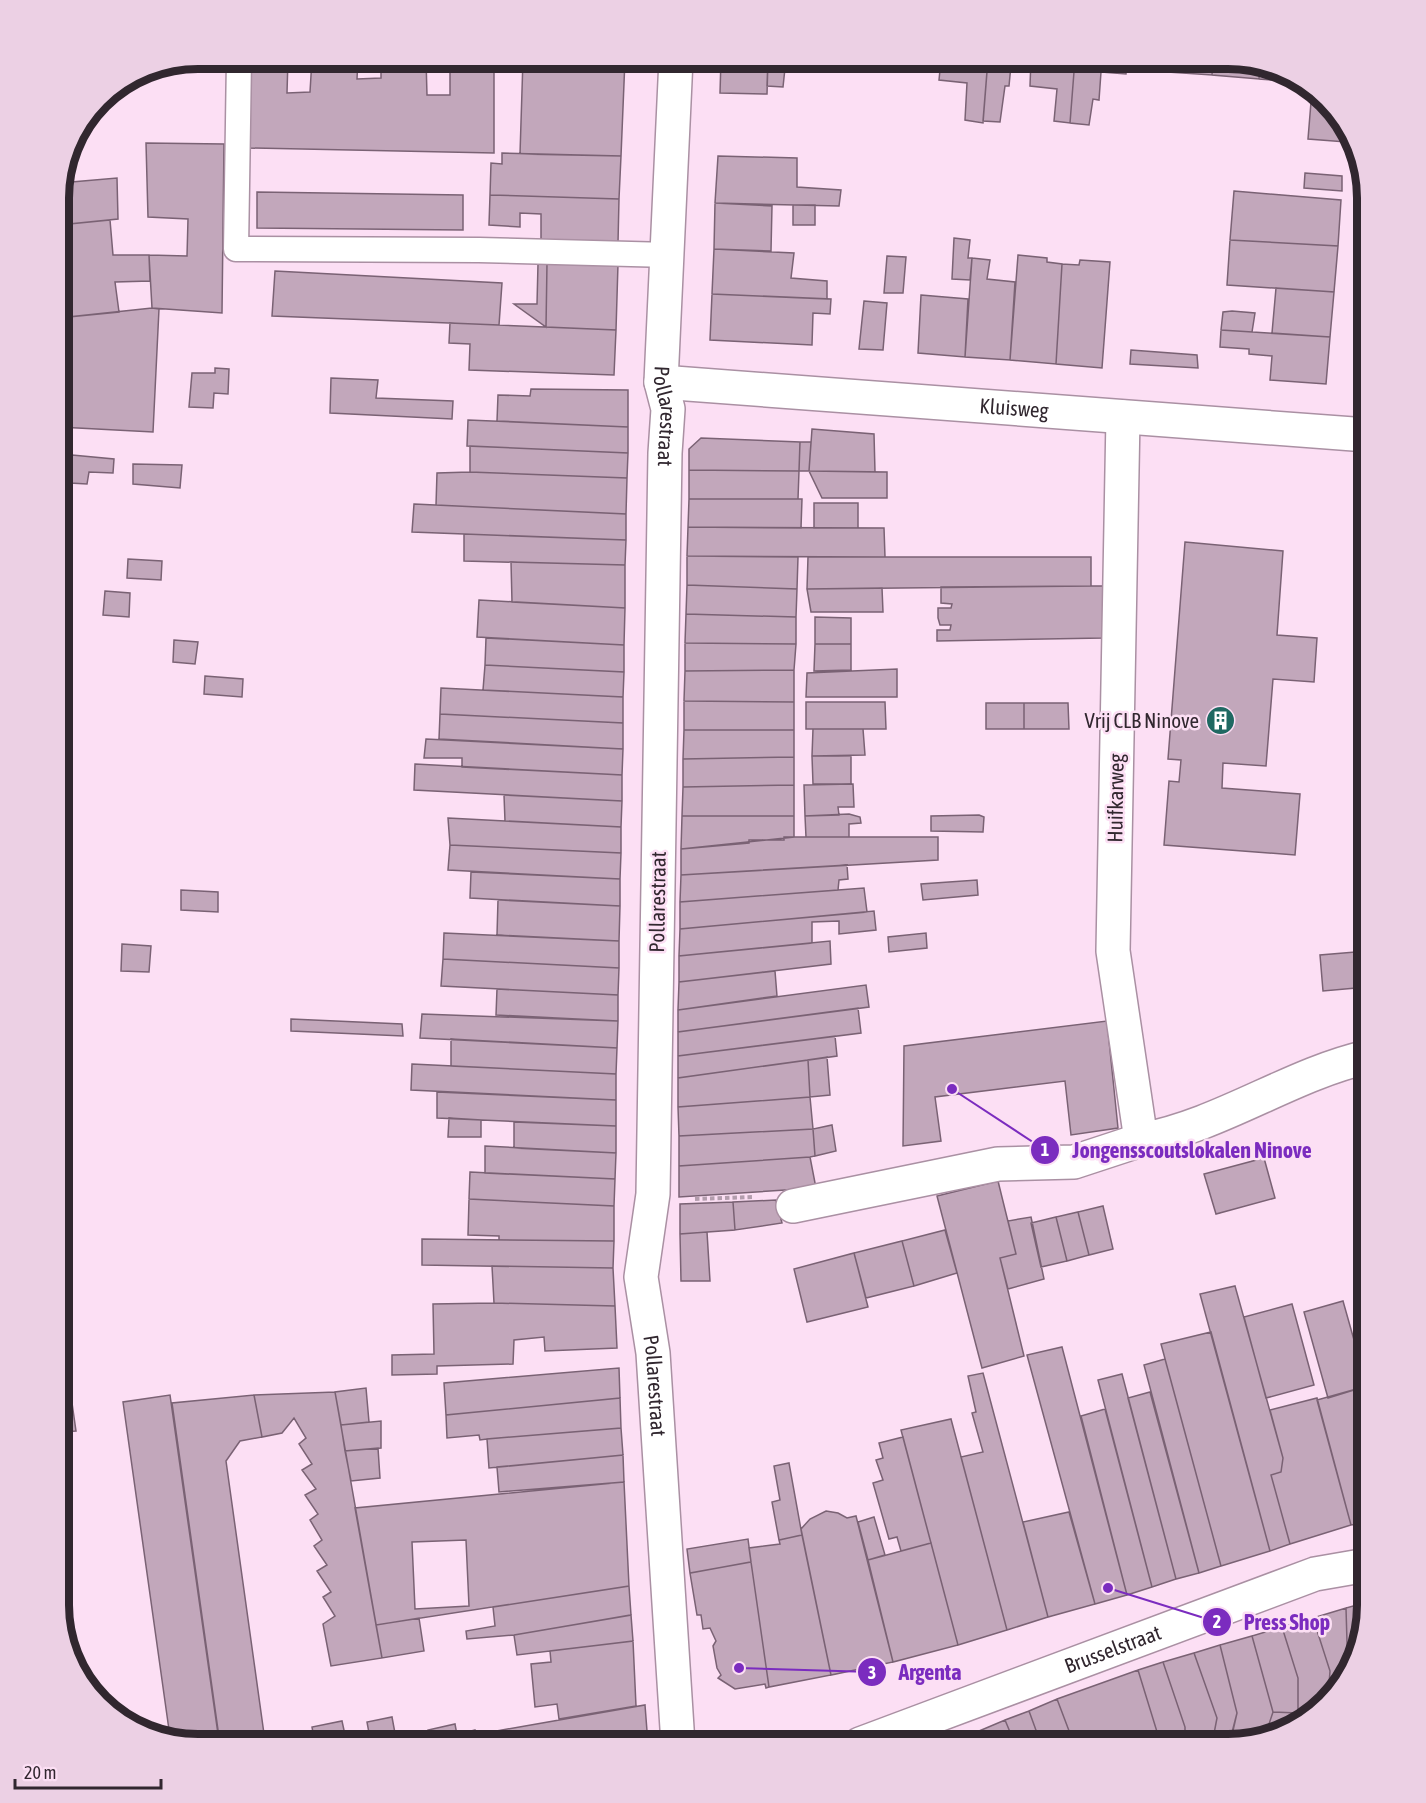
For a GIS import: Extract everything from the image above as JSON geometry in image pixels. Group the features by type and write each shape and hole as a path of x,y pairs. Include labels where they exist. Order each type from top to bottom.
{"street":[{"name":"Pollarestraat","path":"676,69 669,255 661,382 668,409 665,464 653,1194 641,1277 653,1353 677,1734"},
{"name":"Kluisweg","path":"661,382 1357,434"},
{"name":"Huifkarweg","path":"1123,417 1113,951 1141,1140"},
{"path":"793,1206 998,1164 1074,1162 1141,1140 1164,1136 1233,1112 1346,1062 1357,1060"},
{"name":"Brusselstraat","path":"887,1734 1315,1574 1357,1567"}],"lane":[{"path":"239,69 236,249 479,250 669,255"}],"path":[{"path":"653,1194 675,1200 782,1196 793,1206"}],"building":[{"path":"288,69 287,93 310,92 311,69 358,69 357,79 381,78 381,69 426,69 427,95 450,95 450,69 494,69 494,153 249,148 251,70"},
{"path":"523,69 625,69 621,156 520,154"},
{"path":"721,69 768,69 767,94 720,93"},
{"path":"768,69 785,69 783,87 767,86"},
{"path":"940,69 987,69 983,123 965,120 967,83 939,80"},
{"path":"987,69 1011,69 1009,86 1005,86 1000,122 983,121"},
{"path":"1031,69 1074,69 1070,123 1054,121 1057,89 1030,86"},
{"path":"1074,69 1126,69 1126,74 1101,72 1099,100 1093,99 1089,125 1070,123"},
{"path":"1168,69 1212,69 1212,75 1168,72"},
{"path":"1212,69 1237,69 1259,73 1259,79 1212,75"},
{"path":"1259,73 1280,80 1259,79"},
{"path":"1311,100 1325,113 1344,142 1308,139"},
{"path":"146,143 224,144 222,313 152,308 149,255 187,256 188,219 148,217"},
{"path":"502,153 621,156 619,199 490,195 491,163 502,164"},
{"path":"718,156 797,158 797,187 841,190 839,206 715,203"},
{"path":"1305,173 1342,176 1342,191 1304,188"},
{"path":"117,178 118,219 69,224 70,182"},
{"path":"1234,191 1341,200 1338,246 1230,240"},
{"path":"257,192 463,195 463,230 257,228"},
{"path":"490,195 619,199 618,243 541,242 541,214 520,213 520,227 489,225"},
{"path":"715,203 772,206 771,251 714,249"},
{"path":"793,205 815,205 815,225 793,225"},
{"path":"110,220 113,255 149,255 150,281 115,282 119,312 69,317 69,224"},
{"path":"954,238 970,240 968,258 972,258 970,280 952,279"},
{"path":"1230,240 1338,246 1334,292 1227,285"},
{"path":"714,249 794,253 791,278 827,281 827,299 712,294"},
{"path":"1018,255 1047,258 1047,262 1062,264 1056,364 1010,360"},
{"path":"887,256 906,257 903,293 884,293"},
{"path":"972,258 990,260 987,279 1015,282 1010,360 965,357"},
{"path":"1080,260 1110,262 1102,368 1056,364 1062,264 1079,265"},
{"path":"547,263 546,327 514,304 537,304 538,264"},
{"path":"547,263 618,264 616,330 546,327"},
{"path":"275,271 502,283 499,325 272,316"},
{"path":"1276,288 1334,292 1330,337 1272,333"},
{"path":"712,294 831,299 830,314 813,313 812,345 710,340"},
{"path":"921,295 968,299 965,357 918,353"},
{"path":"864,301 887,303 883,350 859,349"},
{"path":"159,309 153,432 69,428 69,317"},
{"path":"1223,312 1255,313 1252,332 1221,330"},
{"path":"450,323 616,330 614,375 469,370 470,344 449,343"},
{"path":"1221,330 1330,337 1326,384 1270,380 1272,356 1249,354 1249,349 1220,347"},
{"path":"1131,350 1197,355 1198,368 1130,364"},
{"path":"215,368 229,369 228,394 214,393 213,408 189,407 192,373 215,373"},
{"path":"331,378 378,380 376,398 453,401 452,419 330,413"},
{"path":"531,389 628,390 628,427 497,421 498,395 530,396"},
{"path":"468,420 628,427 628,453 467,446"},
{"path":"812,429 874,434 875,472 809,471"},
{"path":"701,438 800,442 799,471 689,470 689,449"},
{"path":"800,442 811,442 809,471 799,471"},
{"path":"470,446 628,453 627,478 470,472"},
{"path":"72,455 114,459 113,473 89,472 87,484 70,483"},
{"path":"133,464 182,465 180,488 133,484"},
{"path":"689,470 799,471 798,499 689,499"},
{"path":"809,471 887,472 887,498 822,498"},
{"path":"470,472 627,478 626,514 436,505 437,473"},
{"path":"689,499 802,499 801,528 688,527"},
{"path":"814,503 858,503 858,528 814,528"},
{"path":"414,504 626,514 626,540 412,532"},
{"path":"688,527 884,528 885,557 687,556"},
{"path":"464,534 626,540 625,565 464,561"},
{"name":"Vrij CLB Ninove","path":"1185,542 1283,551 1277,635 1317,638 1314,682 1273,679 1266,766 1223,763 1222,788 1300,794 1295,855 1164,845 1169,781 1179,782 1181,760 1168,759"},
{"path":"687,556 798,557 797,589 687,585"},
{"path":"808,557 1091,557 1091,586 807,589"},
{"path":"128,559 162,561 161,580 127,578"},
{"path":"511,562 625,565 625,608 512,602"},
{"path":"687,585 797,589 796,617 686,614"},
{"path":"1104,586 1103,638 937,641 937,630 950,630 951,625 940,625 938,618 938,608 951,608 952,604 941,603 941,587"},
{"path":"882,588 883,612 811,612 807,589"},
{"path":"105,591 130,593 129,617 103,615"},
{"path":"479,600 625,608 624,645 477,637"},
{"path":"686,614 796,617 796,644 685,643"},
{"path":"815,617 851,618 851,644 815,644"},
{"path":"486,638 624,645 624,672 485,665"},
{"path":"174,640 198,642 195,664 173,662"},
{"path":"685,643 796,644 794,670 685,671"},
{"path":"815,644 851,644 851,670 814,671"},
{"path":"485,665 624,672 623,697 483,690"},
{"path":"897,669 897,697 806,697 807,673"},
{"path":"794,670 794,702 684,701 685,671"},
{"path":"205,676 243,679 242,697 204,694"},
{"path":"441,688 623,697 623,723 440,714"},
{"path":"684,701 794,702 794,730 684,730"},
{"path":"806,702 885,702 886,729 806,729"},
{"path":"986,703 1024,703 1024,729 986,729"},
{"path":"1024,703 1068,703 1069,729 1024,729"},
{"path":"440,714 623,723 623,749 439,739"},
{"path":"813,729 863,729 865,755 812,756"},
{"path":"684,730 794,730 794,757 683,759"},
{"path":"426,739 623,749 622,775 462,767 462,758 424,758"},
{"path":"812,756 851,756 851,784 813,784"},
{"path":"794,757 794,785 683,787 683,759"},
{"path":"415,764 622,775 622,801 414,790"},
{"path":"853,784 854,807 838,807 839,815 805,816 804,785"},
{"path":"794,785 794,816 682,816 683,787"},
{"path":"504,795 622,801 621,827 505,821"},
{"path":"849,814 860,817 861,823 849,824 849,837 806,837 805,816"},
{"path":"979,815 984,817 983,832 931,831 931,816"},
{"path":"682,816 794,816 794,837 681,849"},
{"path":"448,818 621,827 621,853 450,845"},
{"path":"784,837 938,837 938,860 681,875 681,849 749,843 749,840 784,840"},
{"path":"450,845 621,853 620,879 448,870"},
{"path":"847,865 848,879 839,880 838,890 680,902 681,875"},
{"path":"471,872 620,879 620,906 470,898"},
{"path":"977,880 978,895 923,900 921,884"},
{"path":"864,888 867,912 680,929 680,902"},
{"path":"181,890 218,892 218,912 181,910"},
{"path":"498,900 620,906 619,941 497,935"},
{"path":"874,911 876,930 839,934 839,921 812,922 812,943 679,956 680,929"},
{"path":"444,933 619,941 619,968 443,959"},
{"path":"926,933 927,948 889,952 888,937"},
{"path":"830,941 831,964 679,982 679,956"},
{"path":"122,944 151,946 149,972 121,971"},
{"path":"1357,952 1357,988 1323,991 1320,955"},
{"path":"443,959 619,968 618,995 441,986"},
{"path":"775,971 777,996 678,1010 679,982"},
{"path":"866,985 869,1007 678,1032 678,1010"},
{"path":"497,989 618,995 618,1021 496,1015"},
{"path":"858,1008 861,1033 678,1056 678,1032"},
{"path":"422,1014 618,1021 617,1048 420,1038"},
{"path":"291,1019 402,1024 403,1036 291,1031"},
{"path":"1107,1021 1118,1128 1071,1135 1065,1081 935,1097 941,1141 903,1146 904,1046"},
{"path":"835,1036 837,1056 678,1078 678,1056"},
{"path":"451,1039 617,1048 616,1074 451,1066"},
{"path":"827,1057 830,1095 810,1097 808,1060"},
{"path":"808,1060 810,1097 678,1107 678,1078"},
{"path":"412,1064 616,1074 616,1100 411,1090"},
{"path":"437,1092 616,1100 616,1126 437,1118"},
{"path":"810,1097 813,1129 679,1136 678,1107"},
{"path":"449,1118 481,1120 481,1137 448,1137"},
{"path":"514,1122 616,1126 616,1153 514,1148"},
{"path":"832,1125 836,1151 815,1156 813,1129"},
{"path":"813,1129 815,1156 679,1166 679,1136"},
{"path":"485,1146 616,1153 615,1179 485,1173"},
{"path":"810,1157 816,1188 679,1197 679,1166"},
{"path":"1264,1158 1275,1198 1216,1214 1204,1174"},
{"path":"470,1172 615,1179 614,1206 469,1199"},
{"path":"998,1181 1016,1254 1000,1258 1024,1356 982,1368 937,1196"},
{"path":"469,1199 614,1206 614,1241 499,1240 499,1236 468,1235"},
{"path":"776,1200 782,1223 735,1230 733,1202"},
{"path":"733,1202 735,1230 680,1234 680,1204"},
{"path":"1103,1206 1113,1249 1089,1255 1078,1212"},
{"path":"1078,1212 1089,1255 1067,1261 1056,1217"},
{"path":"1031,1217 1044,1279 1008,1289 1000,1258 1016,1254 1008,1221"},
{"path":"1056,1217 1067,1261 1041,1267 1031,1223"},
{"path":"945,1230 957,1273 914,1286 902,1241"},
{"path":"707,1232 710,1281 681,1281 680,1234"},
{"path":"422,1239 614,1241 613,1268 422,1265"},
{"path":"902,1241 914,1286 866,1298 854,1253"},
{"path":"854,1253 868,1307 807,1322 794,1269"},
{"path":"492,1266 613,1268 615,1306 494,1303"},
{"path":"1235,1286 1283,1458 1281,1472 1271,1475 1290,1544 1270,1551 1200,1294"},
{"path":"1343,1301 1357,1351 1357,1389 1328,1398 1304,1312"},
{"path":"433,1304 615,1306 617,1348 545,1351 544,1337 514,1340 513,1364 437,1366 437,1374 392,1375 392,1355 434,1354"},
{"path":"1292,1304 1314,1385 1266,1398 1244,1317"},
{"path":"1211,1332 1270,1551 1221,1566 1161,1344"},
{"path":"1062,1347 1127,1595 1095,1604 1027,1355"},
{"path":"1165,1359 1221,1566 1199,1573 1144,1365"},
{"path":"619,1368 620,1398 446,1415 444,1383"},
{"path":"983,1373 1048,1617 1007,1630 961,1457 983,1452 972,1413 976,1412 968,1376"},
{"path":"1122,1374 1176,1579 1152,1587 1098,1380"},
{"path":"366,1388 369,1422 341,1425 335,1392"},
{"path":"1357,1389 1357,1524 1351,1525 1317,1400"},
{"path":"335,1392 382,1658 331,1666 323,1624 335,1616 323,1597 331,1592 317,1571 327,1565 314,1546 322,1540 310,1520 318,1514 305,1495 316,1489 302,1470 312,1464 299,1444 306,1438 294,1418 282,1433 262,1437 254,1395"},
{"path":"1150,1392 1199,1573 1176,1579 1128,1398"},
{"path":"170,1395 218,1734 169,1731 123,1402"},
{"path":"254,1395 262,1437 240,1441 226,1461 264,1734 219,1734 172,1403"},
{"path":"620,1398 621,1428 480,1440 479,1435 447,1438 446,1415"},
{"path":"1317,1398 1351,1525 1290,1544 1271,1475 1281,1472 1283,1458 1270,1410"},
{"path":"69,1403 72,1403 76,1431 69,1431"},
{"path":"1105,1409 1152,1587 1127,1595 1081,1416"},
{"path":"951,1419 1007,1630 958,1645 901,1430"},
{"path":"381,1421 381,1448 345,1451 341,1425"},
{"path":"621,1428 623,1455 489,1468 487,1439"},
{"path":"903,1437 931,1543 901,1551 897,1537 889,1539 873,1483 883,1480 876,1460 883,1458 879,1443"},
{"path":"378,1448 380,1478 351,1481 345,1451"},
{"path":"623,1455 624,1482 499,1492 497,1467"},
{"path":"789,1463 802,1535 779,1540 772,1502 780,1500 774,1466"},
{"path":"624,1482 629,1586 376,1625 355,1508","holes":["466,1540 469,1606 415,1609 412,1542"]},
{"path":"826,1511 838,1513 847,1518 856,1516 893,1662 831,1675 801,1529 810,1519"},
{"path":"1069,1512 1095,1604 1048,1617 1023,1522"},
{"path":"874,1517 885,1555 868,1560 858,1522"},
{"path":"802,1535 831,1675 769,1687 749,1548 780,1544 779,1540"},
{"path":"748,1539 751,1562 690,1573 687,1549"},
{"path":"931,1543 958,1645 893,1662 868,1560"},
{"path":"751,1562 769,1687 766,1688 765,1684 735,1689 718,1678 721,1675 717,1668 713,1646 716,1641 710,1628 703,1629 701,1615 697,1615 690,1573"},
{"path":"629,1586 631,1615 514,1635 467,1639 466,1631 495,1626 493,1607"},
{"path":"1357,1605 1353,1639 1347,1653 1346,1608"},
{"path":"1346,1608 1347,1653 1340,1670 1329,1685 1330,1671 1313,1618"},
{"path":"631,1615 633,1641 517,1655 514,1635"},
{"path":"419,1618 424,1651 382,1658 376,1625"},
{"path":"1313,1618 1330,1671 1329,1685 1300,1712 1285,1721 1268,1728 1273,1712 1298,1713 1298,1678 1282,1627"},
{"path":"1282,1627 1298,1678 1298,1713 1273,1712 1252,1636"},
{"path":"1252,1636 1273,1712 1268,1728 1232,1734 1237,1713 1220,1645"},
{"path":"633,1641 636,1706 559,1719 557,1704 535,1707 531,1664 551,1662 550,1651"},
{"path":"1220,1645 1237,1713 1232,1734 1214,1734 1217,1718 1194,1653"},
{"path":"1194,1653 1217,1718 1214,1734 1185,1734 1185,1727 1163,1662"},
{"path":"1163,1662 1185,1727 1185,1734 1158,1734 1138,1670"},
{"path":"1138,1670 1158,1734 1070,1734 1057,1699"},
{"path":"1057,1699 1070,1734 1037,1734 1029,1711"},
{"path":"645,1705 647,1734 497,1734 496,1731"},
{"path":"1029,1711 1037,1734 1011,1734 1005,1720"},
{"path":"392,1717 395,1734 369,1734 367,1722"},
{"path":"1005,1720 1011,1734 972,1734"},
{"path":"342,1721 345,1734 313,1734 312,1727"},
{"path":"455,1724 457,1734 429,1734 428,1730"},
{"path":"475,1730 476,1734 461,1734"}],"place":[{"name":"Vrij CLB Ninove","path":"1220,721"},
{"name":"Jongensscoutslokalen Ninove","path":"952,1089"},
{"name":"Press Shop","path":"1108,1588"},
{"name":"Argenta","path":"739,1668"}]}
